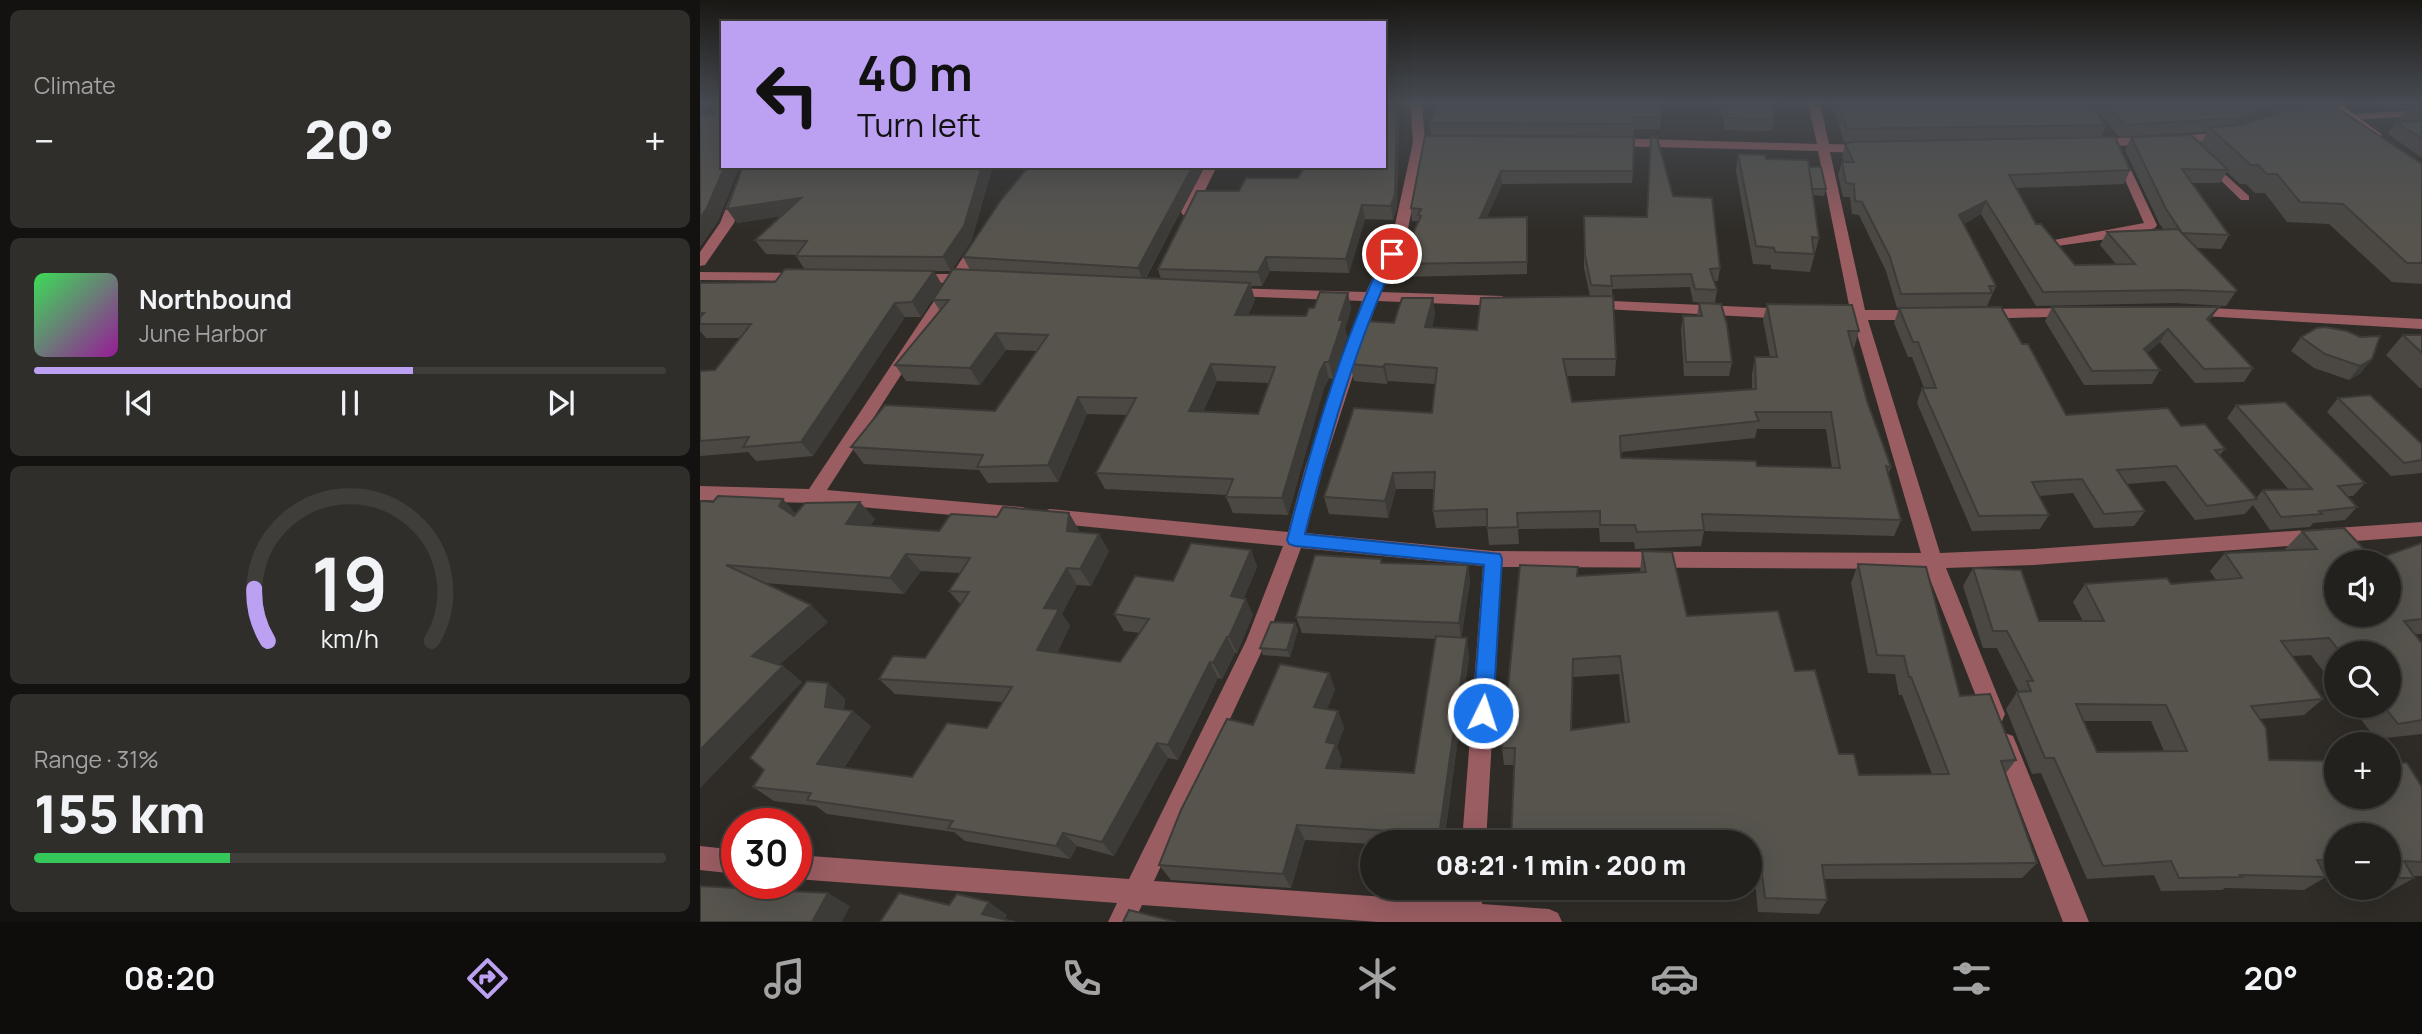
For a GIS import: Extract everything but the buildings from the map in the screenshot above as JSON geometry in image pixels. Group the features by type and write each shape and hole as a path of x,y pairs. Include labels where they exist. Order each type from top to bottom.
{"street":[{"path":"1121,922 1256,642 1295,540 1314,468 1371,296 1400,234 1424,146"},
{"path":"1727,146 1877,149"},
{"path":"1822,146 1859,316 1933,561 2076,922"},
{"path":"700,262 727,223 749,168"},
{"path":"1180,228 1210,168"},
{"path":"814,496 986,233"},
{"path":"700,276 822,277"},
{"path":"903,278 984,280"},
{"path":"1219,292 1511,302"},
{"path":"1580,305 1859,316 1927,315"},
{"path":"2175,311 2422,324"},
{"path":"1969,315 2092,313"},
{"path":"700,493 814,496 1493,559 1933,561 2034,557 2422,529"},
{"path":"1475,830 1493,559"},
{"path":"700,859 721,861"},
{"path":"812,868 1468,919 1549,922"},
{"path":"1468,919 1470,900"}],"lane":[{"path":"2054,244 2122,233 2151,225 2114,146"},
{"path":"2192,146 2245,198"}],"route":[{"path":"1392,254 1371,296 1314,468 1295,540 1493,559 1483,713"}]}
